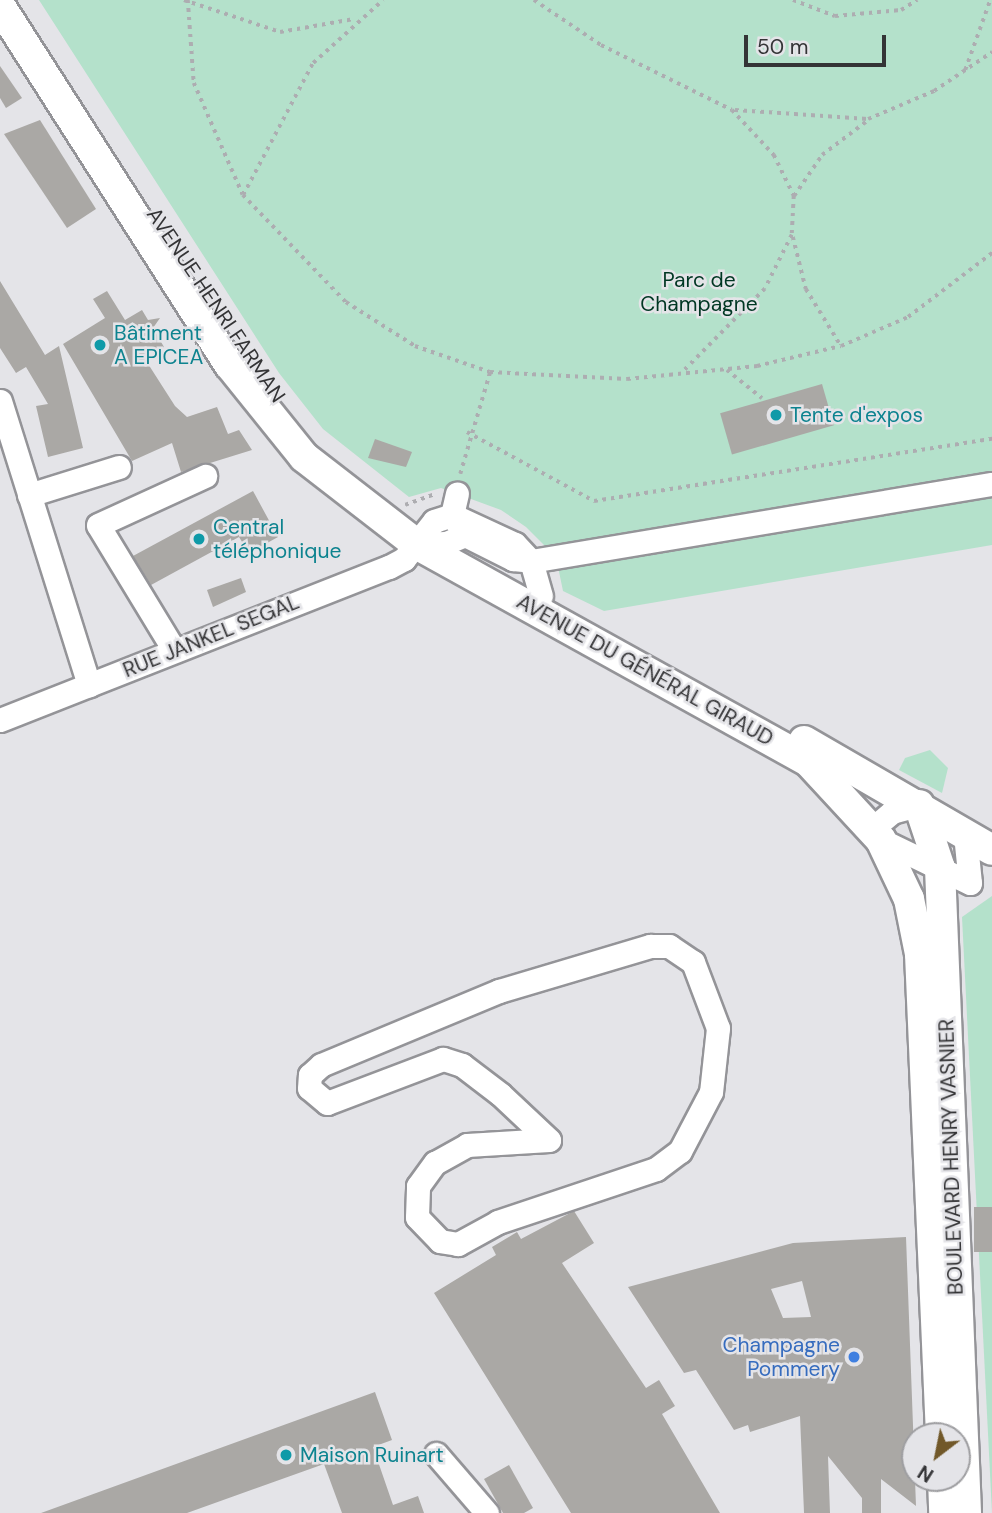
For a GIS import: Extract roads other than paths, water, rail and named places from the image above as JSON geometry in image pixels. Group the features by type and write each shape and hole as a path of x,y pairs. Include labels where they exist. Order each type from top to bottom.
{"main road":[{"name":"AVENUE HENRI FARMAN","path":"18,0 267,385 348,476 447,527"},
{"name":"AVENUE HENRI FARMAN","path":"0,6 259,405 304,457 396,515"},
{"name":"AVENUE DU GÉNÉRAL GIRAUD","path":"396,515 447,527 784,747 834,783 877,834"},
{"name":"AVENUE DU GÉNÉRAL GIRAUD","path":"447,527 541,596 919,805 992,850"},
{"name":"BOULEVARD HENRY VASNIER","path":"919,805 940,868 966,1513"},
{"name":"BOULEVARD HENRY VASNIER","path":"877,834 909,899 920,954 940,1422"},
{"path":"943,1492 944,1513"}],"street":[{"path":"0,401 89,685"},
{"path":"29,495 119,467"},
{"path":"174,650 98,525 205,476"},
{"path":"531,561 992,484"},
{"name":"AVENUE DU GÉNÉRAL GIRAUD","path":"447,527 515,544 531,561 541,596"},
{"name":"RUE JANKEL SEGAL","path":"0,720 389,567 447,527"},
{"path":"919,805 892,812 877,834 970,883 965,834"},
{"path":"650,946 669,946 693,962 718,1028 711,1092 680,1151 656,1169 498,1222 458,1244 423,1229 417,1217 418,1186 449,1151 549,1140 500,1094 462,1065 443,1059 327,1104 314,1098 310,1075 499,991 650,946"},
{"path":"436,1454 486,1513"}],"place":[{"name":"Bâtiment A EPICEA","path":"100,345"},
{"name":"Tente d'expos","path":"776,415"},
{"name":"Central téléphonique","path":"199,539"},
{"name":"Champagne Pommery","path":"854,1357"},
{"name":"Maison Ruinart","path":"286,1455"}],"park label":[{"name":"Parc de Champagne","path":"699,292"}]}
